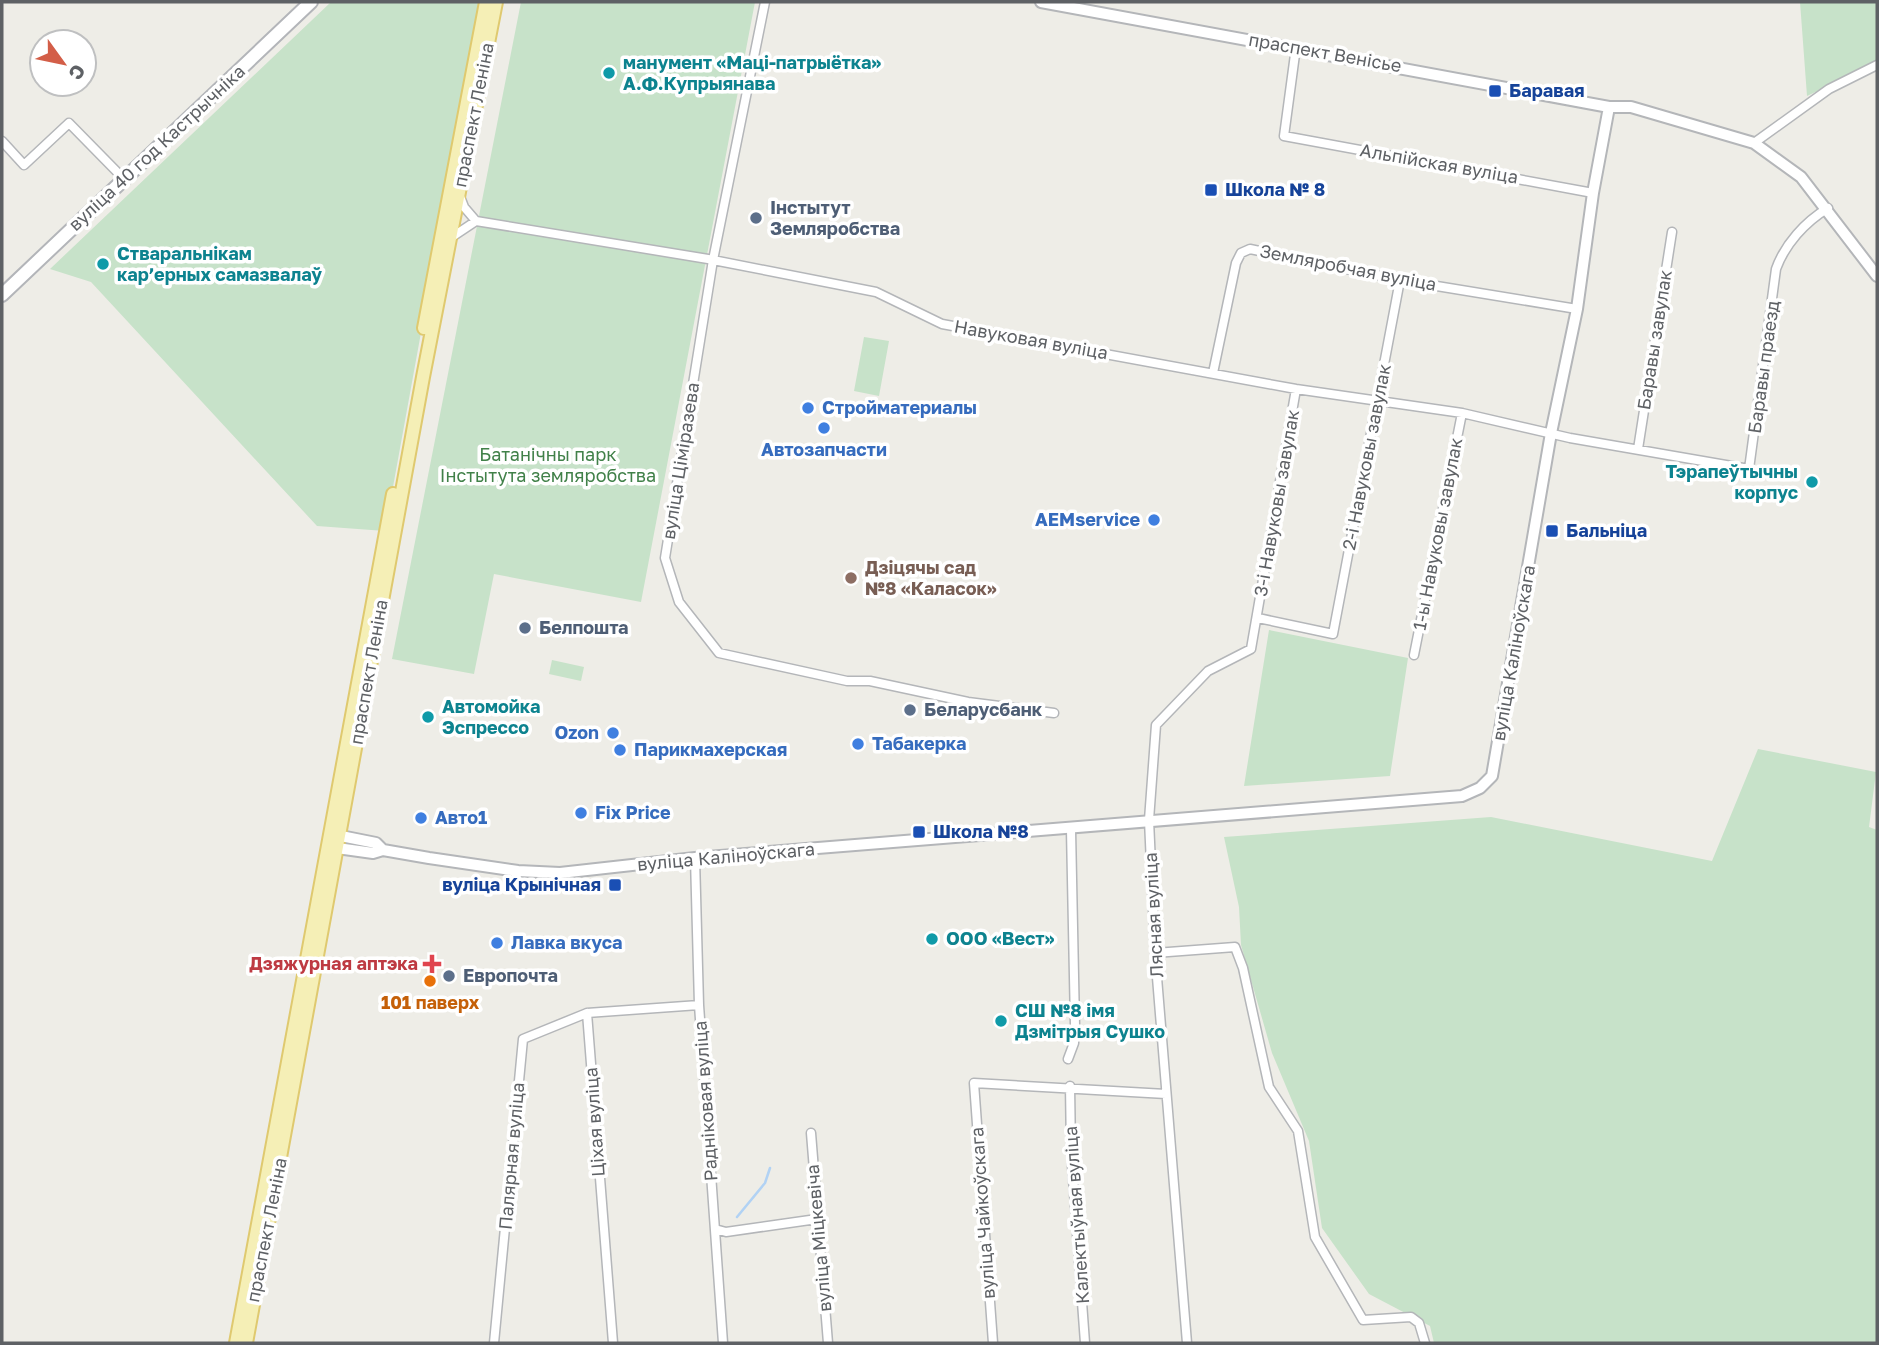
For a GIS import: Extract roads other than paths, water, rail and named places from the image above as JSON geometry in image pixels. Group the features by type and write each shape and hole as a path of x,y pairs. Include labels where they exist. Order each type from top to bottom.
{"main road":[{"name":"вуліца 40 год Кастрычніка","path":"2,295 312,2"},
{"name":"праспект Леніна","path":"246,1343 486,2"},
{"name":"праспект Леніна","path":"236,1343 496,2"}],"street":[{"name":"вуліца Ціміразева","path":"765,2 713,260 665,558 679,602 719,653 847,681 870,681 968,702 1055,713"},
{"name":"праспект Венісье","path":"1041,2 1296,47 1609,107 1642,109 1754,144 1801,177 1828,208 1877,276"},
{"name":"Альпійская вуліца","path":"1296,47 1284,135 1593,193"},
{"path":"1754,144 1829,89 1877,65"},
{"name":"вуліца Каліноўскага","path":"334,841 376,844 383,850 536,873 1462,796 1479,788 1492,776 1550,433 1577,309 1593,193 1609,107"},
{"path":"2,141 24,165 69,123 124,179"},
{"path":"451,238 460,229 476,221 464,207 459,194"},
{"name":"Баравы праезд","path":"1550,433 1749,470 1776,270 1781,255 1810,219 1828,208"},
{"name":"Навуковая вуліца","path":"476,221 713,260 876,292 942,324 1296,389 1462,413 1550,433"},
{"name":"Баравы завулак","path":"1638,449 1672,232"},
{"name":"Земляробчая вуліца","path":"1213,373 1236,263 1241,253 1250,249 1400,280 1577,309"},
{"name":"2-і Навуковы завулак","path":"1258,618 1333,634 1400,280"},
{"name":"3-і Навуковы завулак","path":"1258,618 1296,389"},
{"name":"1-ы Навуковы завулак","path":"1414,655 1462,413"},
{"name":"Лясная вуліца","path":"1187,1343 1155,953 1149,820 1156,725 1208,671 1251,649 1258,618"},
{"path":"1068,1059 1075,1025 1071,830"},
{"name":"Радніковая вуліца","path":"695,858 699,1004 723,1343"},
{"path":"1155,953 1235,947 1243,968 1269,1087 1298,1131 1315,1237 1363,1320 1411,1317 1419,1323 1425,1343"},
{"path":"587,1013 699,1004"},
{"name":"Палярная вуліца","path":"494,1343 523,1039 587,1013"},
{"name":"Ціхая вуліца","path":"587,1013 613,1343"},
{"name":"вуліца Чайкоўскага","path":"993,1343 974,1083 1070,1086"},
{"path":"1070,1086 1166,1094"},
{"name":"Калектыўная вуліца","path":"1070,1086 1071,1151 1085,1343"},
{"name":"вуліца Міцкевіча","path":"811,1133 828,1343"},
{"path":"715,1229 726,1232 817,1219"}],"waterway":[{"path":"737,1217 765,1183 770,1168"}],"place":[{"name":"манумент «Маці-патрыётка» А.Ф.Купрыянава","path":"609,73"},
{"name":"Баравая","path":"1495,91"},
{"name":"Школа № 8","path":"1211,190"},
{"name":"Інстытут Земляробства","path":"756,218"},
{"name":"Стваральнікам карʼерных самазвалаў","path":"103,264"},
{"name":"Стройматериалы","path":"808,408"},
{"name":"Автозапчасти","path":"824,428"},
{"name":"Тэрапеўтычны корпус","path":"1812,482"},
{"name":"AEMservice","path":"1154,520"},
{"name":"Бальніца","path":"1552,531"},
{"name":"Дзіцячы сад №8 «Каласок»","path":"851,578"},
{"name":"Белпошта","path":"525,628"},
{"name":"Беларусбанк","path":"910,710"},
{"name":"Автомойка Эспрессо","path":"428,717"},
{"name":"Ozon","path":"613,733"},
{"name":"Табакерка","path":"858,744"},
{"name":"Парикмахерская","path":"620,750"},
{"name":"Fix Price","path":"581,813"},
{"name":"Авто1","path":"421,818"},
{"name":"Школа №8","path":"919,832"},
{"name":"вуліца Крынічная","path":"615,885"},
{"name":"ООО «Вест»","path":"932,939"},
{"name":"Лавка вкуса","path":"497,943"},
{"name":"Дзяжурная аптэка","path":"432,964"},
{"name":"Европочта","path":"449,976"},
{"name":"101 паверх","path":"430,981"},
{"name":"СШ №8 імя Дзмітрыя Сушко","path":"1001,1021"}],"park label":[{"name":"Батанічны парк Інстытута земляробства","path":"548,465"}]}
